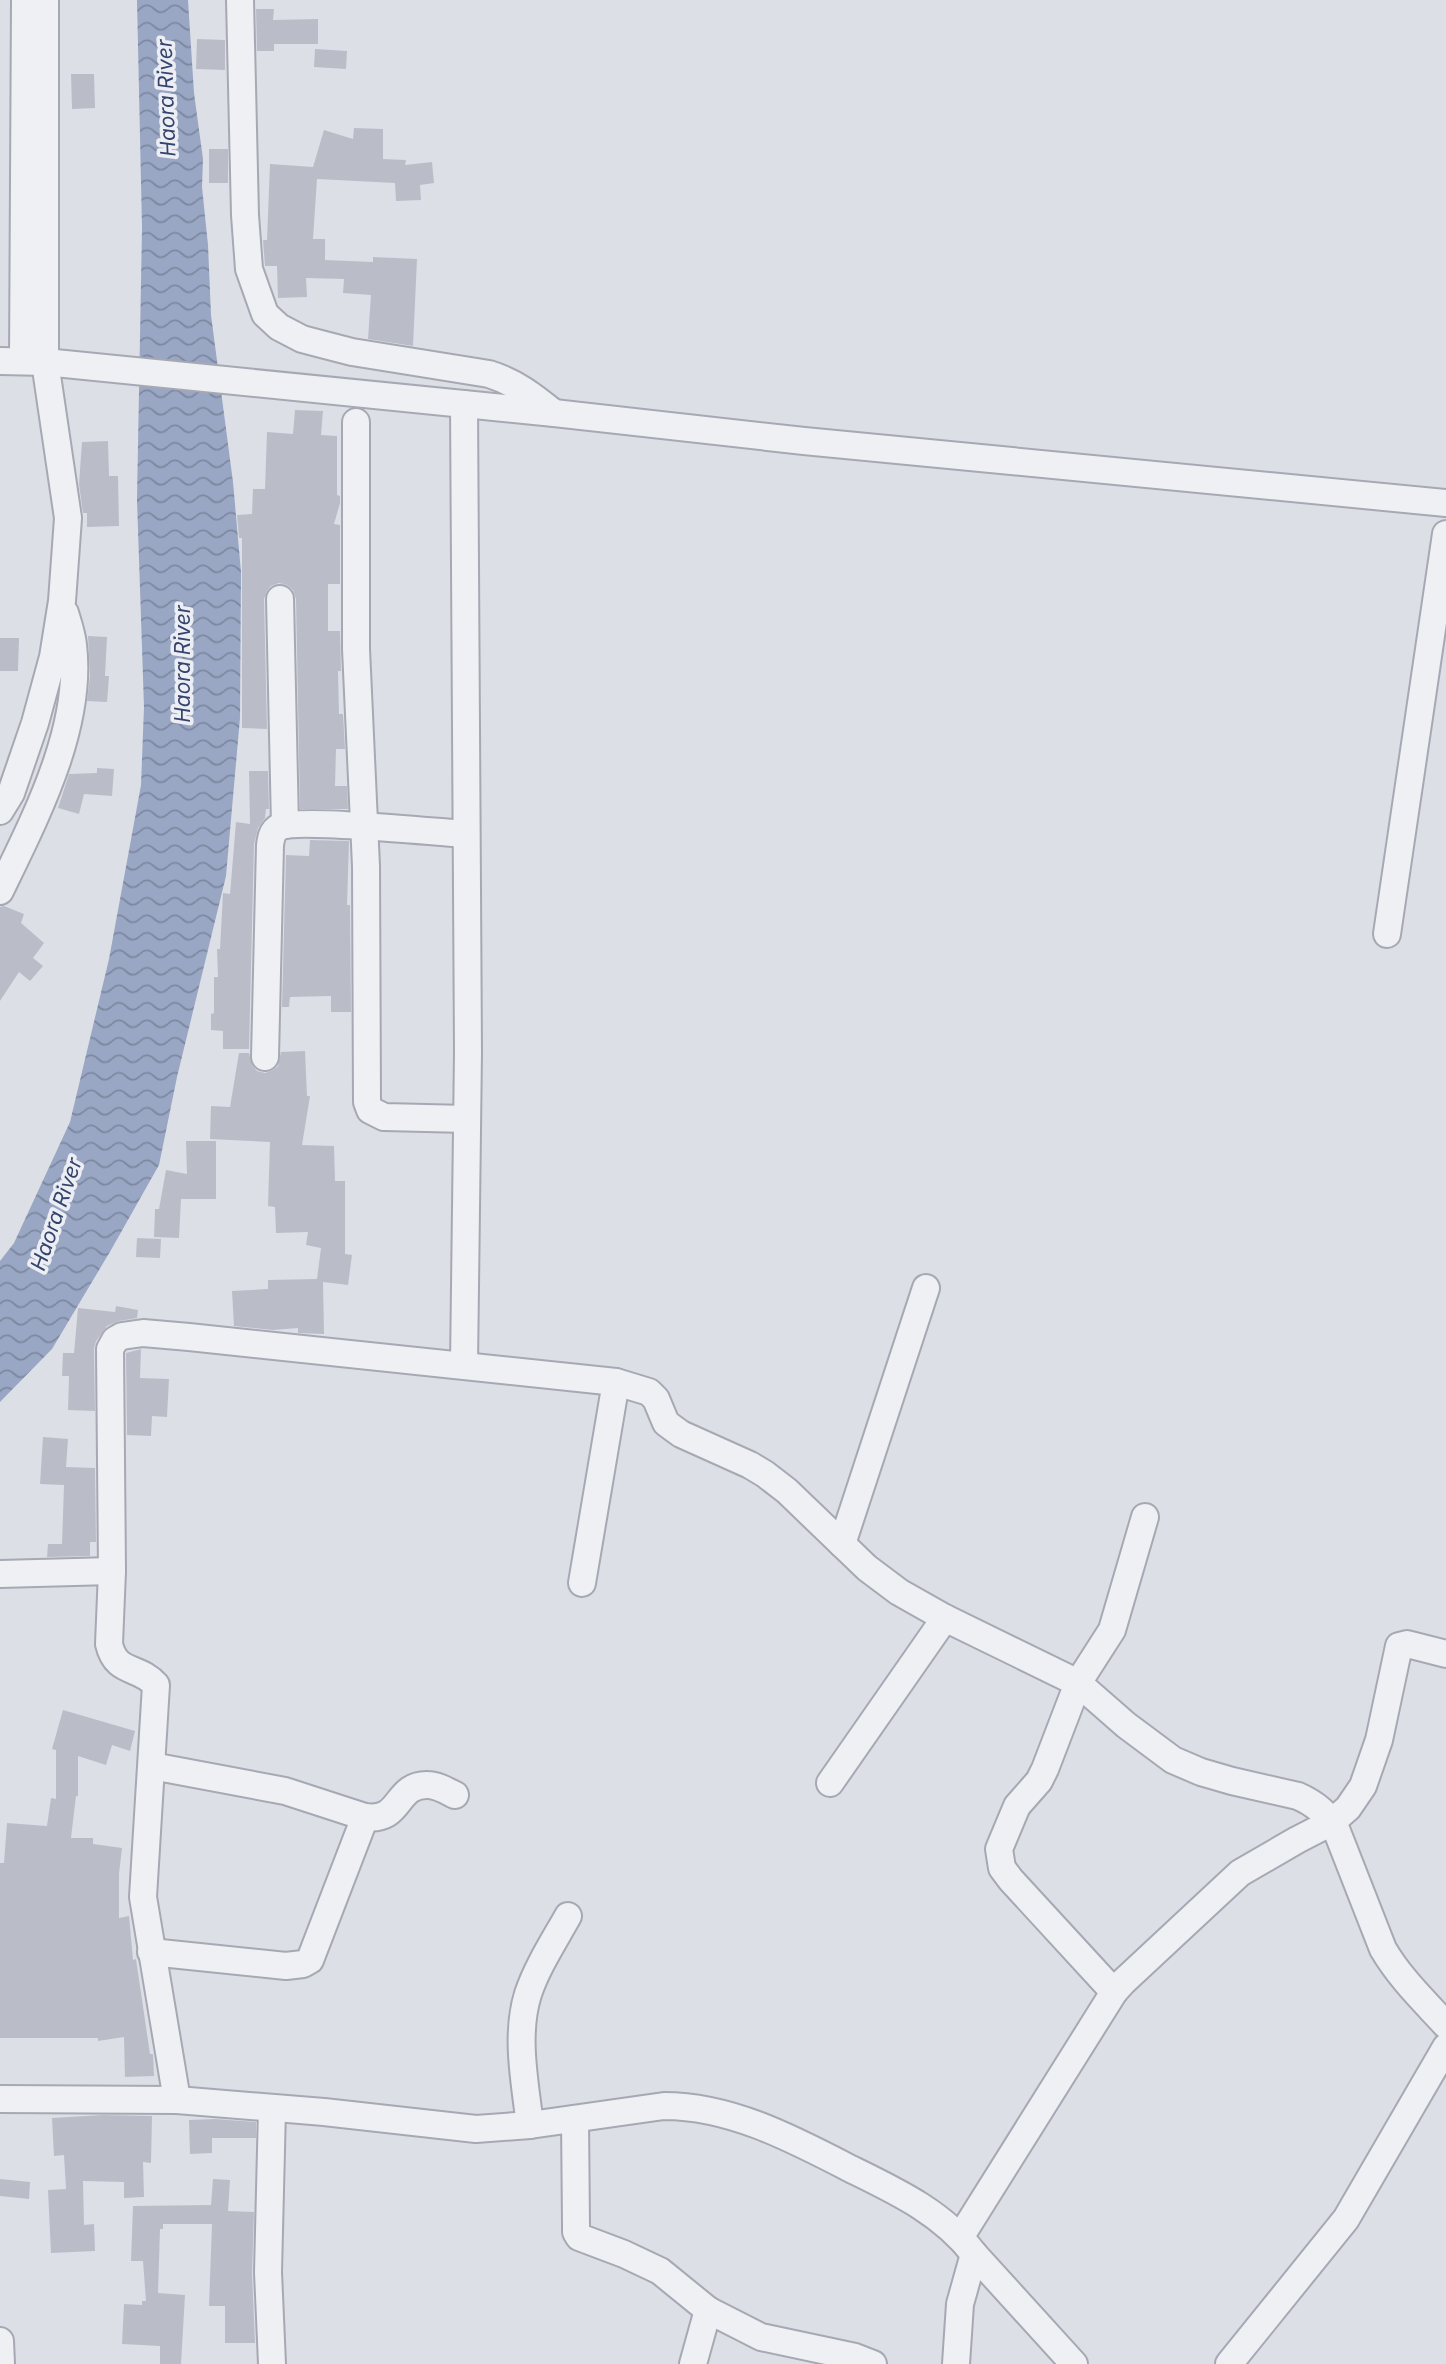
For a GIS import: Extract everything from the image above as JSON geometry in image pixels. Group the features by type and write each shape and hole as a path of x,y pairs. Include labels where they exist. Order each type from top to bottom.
{"street":[{"path":"0,810 11,793 35,723 53,657 62,601 68,518 23,361 25,0"},
{"path":"23,361 44,0"},
{"path":"240,0 245,215 249,269 265,314 279,327 302,339 352,352 489,374 508,380 554,413"},
{"path":"23,361 1446,503"},
{"path":"464,404 467,1119 464,1365"},
{"path":"356,422 356,649 364,828 367,1102 370,1110 384,1117 467,1119"},
{"path":"1387,934 1446,534"},
{"path":"280,599 285,825"},
{"path":"0,891 48,787 66,733 73,685 73,645 62,601"},
{"path":"265,1057 270,845 276,828 312,824 465,834"},
{"path":"842,1544 926,1288"},
{"path":"177,2100 151,1952 142,1879 156,1685 150,1677 117,1664 109,1644 113,1572 110,1349 115,1340 122,1336 143,1333 616,1382 649,1392 656,1399 666,1423 681,1434 765,1474 885,1583 944,1618 1079,1683 1126,1725 1173,1760 1201,1772 1298,1796 1311,1802 1332,1822 1383,1949 1404,1982 1446,2025"},
{"path":"582,1583 616,1382"},
{"path":"1114,1992 1011,1880 999,1861 999,1849 1017,1806 1045,1769 1079,1683 1112,1630 1145,1517"},
{"path":"0,1574 113,1572"},
{"path":"830,1783 944,1618"},
{"path":"956,2364 967,2245 1114,1992 1170,1936 1240,1873 1332,1822 1348,1808 1363,1786 1379,1740 1399,1646 1407,1644 1446,1654"},
{"path":"152,1766 285,1791 379,1819 388,1814 411,1789 419,1786 434,1786 455,1795"},
{"path":"151,1952 286,1966 303,1964 310,1960 365,1817"},
{"path":"530,2125 522,2043 528,1996 568,1916"},
{"path":"1229,2364 1346,2219 1446,2048"},
{"path":"0,2099 177,2100 324,2112 476,2129 530,2125 624,2110 679,2106 716,2112 791,2139 898,2192 931,2212 967,2245 1074,2364"},
{"path":"272,2109 268,2272 272,2364"},
{"path":"575,2119 576,2232 584,2240 624,2254 660,2271 708,2310 761,2337 855,2357 873,2364"},
{"path":"693,2364 708,2310"},
{"path":"0,2341 1,2364"}],"water":[{"name":"Haora River","path":"137,0 188,0 194,93 203,159 202,187 211,315 233,482 241,572 240,718 226,876 177,1077 159,1165 52,1349 0,1402 0,1261 14,1243 70,1122 109,959 141,785 144,707 137,500 142,228"}],"building":[{"path":"256,9 274,9 273,20 318,19 318,44 274,44 274,51 257,51"},
{"path":"197,39 225,40 225,70 196,69"},
{"path":"315,49 347,51 346,69 314,67"},
{"path":"71,74 94,74 95,108 72,109"},
{"path":"354,128 383,129 383,159 406,160 405,165 432,162 434,183 420,185 421,200 396,201 395,183 317,179 313,239 325,239 325,260 373,262 373,257 417,259 413,346 368,339 371,295 343,293 344,279 306,278 307,297 278,298 277,266 265,266 263,240 267,240 270,164 313,167 324,130 353,139"},
{"path":"209,149 228,149 228,183 209,183"},
{"path":"295,410 323,411 321,435 337,436 337,495 340,496 340,503 334,524 340,525 340,584 328,584 328,631 340,631 339,714 343,714 345,749 336,749 335,786 347,786 348,809 300,809 296,599 293,590 287,585 279,583 271,586 264,599 267,729 242,728 242,538 239,538 237,515 252,514 253,489 265,489 267,432 293,434"},
{"path":"108,441 109,476 118,476 119,526 87,527 87,513 83,513 79,484 82,442"},
{"path":"88,636 107,637 107,702 87,701 90,676"},
{"path":"0,638 19,638 18,671 0,671"},
{"path":"97,768 114,769 112,796 84,794 79,814 58,808 69,774 97,773"},
{"path":"249,771 268,771 269,809 266,809 254,844 249,1049 223,1049 223,1031 211,1030 214,977 218,977 217,949 220,949 223,893 230,894 236,822 250,824"},
{"path":"310,840 349,841 347,905 350,905 351,1012 331,1012 331,996 290,997 289,1007 282,1007 286,855 309,856"},
{"path":"0,907 24,914 21,923 44,943 33,958 43,966 30,981 19,972 0,1001"},
{"path":"305,1051 307,1096 310,1096 302,1145 334,1146 335,1181 345,1181 345,1254 352,1255 348,1285 323,1282 324,1334 298,1333 298,1328 273,1330 234,1326 232,1291 268,1289 268,1280 317,1279 321,1248 306,1245 308,1232 276,1233 275,1207 268,1206 270,1142 210,1139 211,1106 230,1107 239,1053 249,1053 252,1065 257,1071 265,1073 278,1066 281,1052"},
{"path":"186,1141 216,1141 216,1199 181,1199 179,1238 154,1237 155,1209 159,1209 166,1170 187,1174"},
{"path":"137,1238 161,1239 160,1258 136,1257"},
{"path":"116,1306 138,1310 137,1318 107,1326 96,1341 95,1411 68,1410 69,1376 62,1376 63,1353 74,1353 78,1308 115,1312"},
{"path":"141,1349 140,1378 169,1379 167,1417 152,1416 151,1436 127,1435 126,1353"},
{"path":"43,1437 68,1439 66,1467 95,1468 96,1542 90,1542 90,1556 47,1557 48,1544 62,1544 64,1485 40,1484"},
{"path":"63,1710 135,1731 130,1751 112,1745 106,1765 78,1756 78,1796 71,1838 93,1838 93,1844 122,1848 119,1918 129,1916 133,1960 136,1959 150,2054 153,2054 154,2076 125,2077 124,2037 98,2041 98,2038 0,2038 0,1863 4,1863 7,1823 47,1826 51,1798 56,1799 56,1750 52,1749"},
{"path":"152,2116 151,2163 143,2162 144,2197 124,2198 124,2182 83,2181 84,2225 94,2224 95,2251 51,2253 48,2190 66,2189 64,2155 54,2156 52,2118"},
{"path":"189,2120 256,2122 256,2138 212,2138 212,2153 190,2154"},
{"path":"0,2179 30,2182 29,2199 0,2196"},
{"path":"213,2179 230,2180 228,2211 254,2212 252,2273 255,2343 225,2343 225,2306 209,2306 212,2224 163,2224 163,2229 160,2229 158,2293 185,2295 181,2364 160,2364 160,2346 122,2344 124,2304 142,2305 142,2301 146,2301 143,2261 131,2261 133,2206 211,2205"}]}
